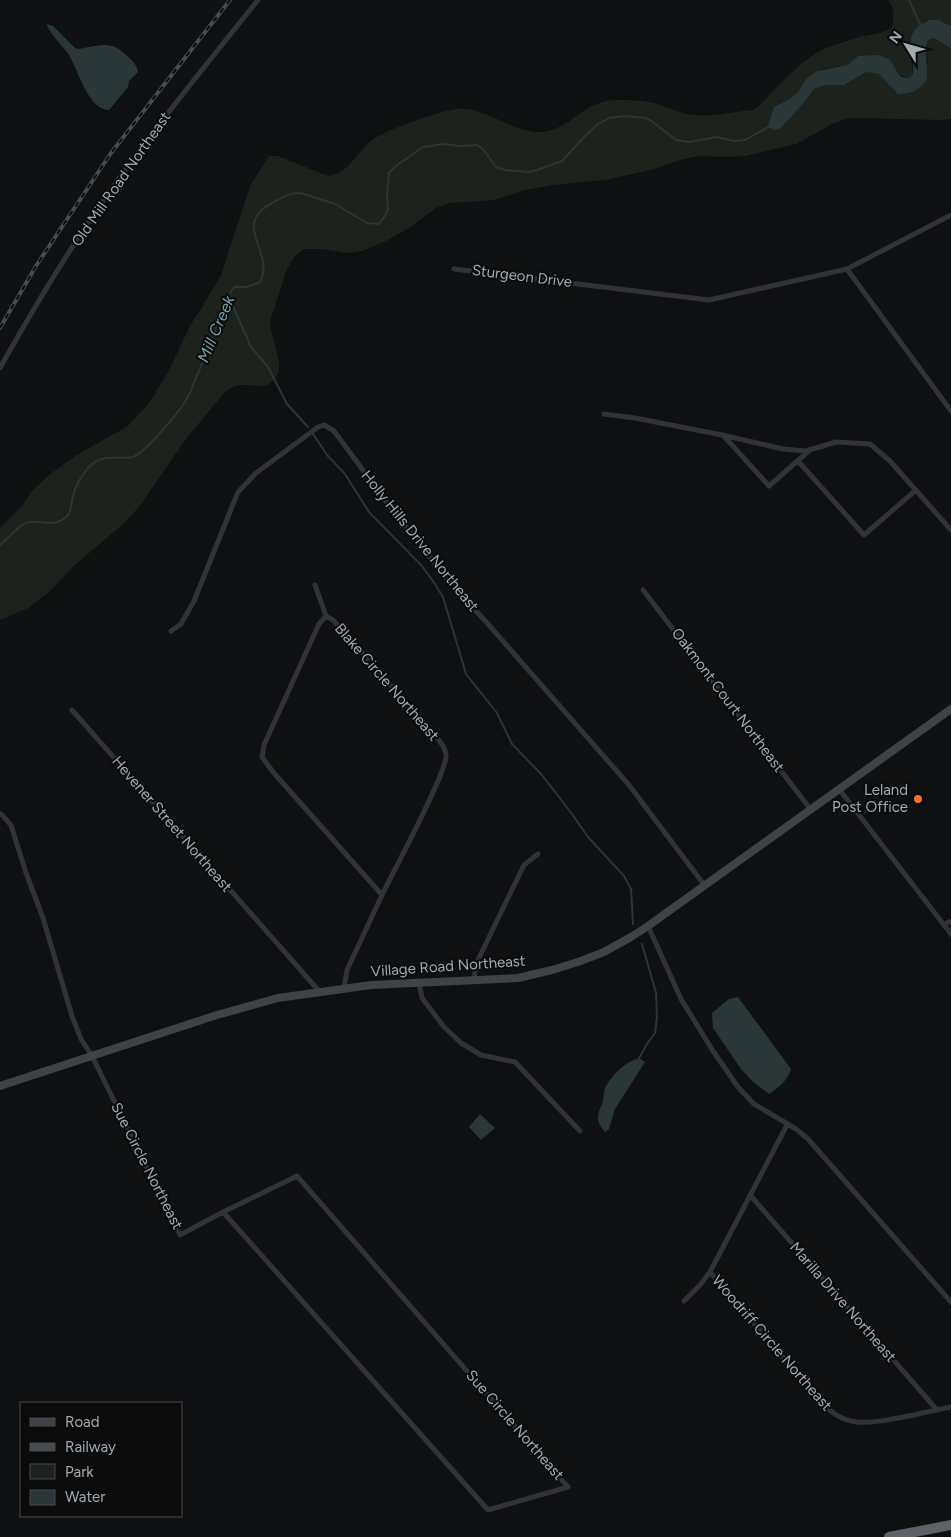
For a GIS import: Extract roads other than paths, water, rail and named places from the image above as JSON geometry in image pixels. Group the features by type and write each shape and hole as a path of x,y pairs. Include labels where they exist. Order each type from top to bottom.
{"highway":[{"path":"889,1537 951,1525"}],"main road":[{"name":"Village Road Northeast","path":"0,1086 217,1015 278,998 319,991 419,981 518,978 578,962 611,948 648,926 951,708"}],"street":[{"name":"Old Mill Road Northeast","path":"0,368 47,288 112,188 169,112 258,0"},
{"name":"Sturgeon Drive","path":"454,269 709,300 847,269 951,216"},
{"path":"847,269 951,411"},
{"path":"604,414 722,435 783,449 806,451 836,442 870,444 890,460 951,530"},
{"name":"Holly Hills Drive Northeast","path":"171,631 181,624 194,601 238,492 256,473 318,427 324,425 334,431 450,583 629,785 705,886"},
{"path":"722,435 769,486 810,449"},
{"path":"798,461 864,535 916,490"},
{"path":"314,585 326,616"},
{"name":"Oakmont Court Northeast","path":"643,590 811,810"},
{"name":"Blake Circle Northeast","path":"344,988 347,970 438,781 447,756 443,745 430,729 333,620 326,616 319,624 311,641 264,745 262,757 273,772 382,895"},
{"name":"Hevener Street Northeast","path":"72,710 319,991"},
{"path":"839,789 951,934"},
{"path":"1,814 11,825 43,918 72,1016 81,1039 92,1056"},
{"path":"474,979 476,964 524,865 538,854"},
{"path":"944,925 951,921"},
{"path":"648,926 677,991 708,1043 743,1094 754,1104 803,1134 951,1302"},
{"path":"419,981 422,998 444,1027 461,1043 481,1055 515,1062 580,1130"},
{"name":"Sue Circle Northeast","path":"92,1056 180,1235 223,1212 297,1176 568,1487 488,1510 223,1212"},
{"name":"Woodriff Circle Northeast","path":"684,1301 710,1272 787,1125"},
{"name":"Marilla Drive Northeast","path":"750,1195 937,1410"},
{"name":"Woodriff Circle Northeast","path":"710,1272 816,1396 836,1414 851,1421 872,1422 951,1407"}],"water":[{"path":"930,20 939,20 951,26 951,49 933,38 928,40 926,46 927,79 918,89 898,94 879,74 866,72 844,85 825,85 814,89 780,129 773,130 768,126 774,107 790,99 798,92 806,79 817,71 847,65 858,56 879,55 890,60 902,77 909,78 913,74 911,37 920,25"},
{"path":"47,24 53,26 75,48 99,45 116,47 131,59 137,67 138,72 129,81 128,87 109,110 101,108 89,96 67,52 52,34"},
{"path":"738,997 791,1069 785,1080 769,1094 753,1082 741,1069 713,1028 712,1013 729,999"},
{"path":"639,1058 645,1062 615,1109 609,1129 605,1132 598,1118 605,1088 619,1070"},
{"path":"480,1114 495,1128 481,1140 469,1127"}],"waterway":[{"path":"909,0 921,26"},
{"name":"Mill Creek","path":"0,545 26,523 51,523 66,517 70,510 76,487 81,477 91,465 104,458 133,457 153,441 175,415 189,395 223,307 234,287 247,287 260,282 263,261 256,240 255,221 260,212 279,199 289,194 301,193 335,204 367,223 379,224 388,209 389,173 423,147 444,144 460,146 477,145 483,149 496,167 505,170 528,172 562,161 597,125 609,118 625,116 645,118 676,140 689,142 717,137 734,141 745,140 770,126"},
{"path":"228,295 251,347 268,367 287,404 308,427"},
{"path":"313,434 327,455 345,474 369,512 421,565 433,581 443,597 466,674 497,713 512,744 542,775 588,837 624,876 631,889 633,924"},
{"path":"638,1060 655,1033 657,1017 656,993 642,944"}],"railway":[{"path":"0,328 36,266 111,153 230,0"}],"place":[{"name":"Leland Post Office","path":"918,799"}]}
